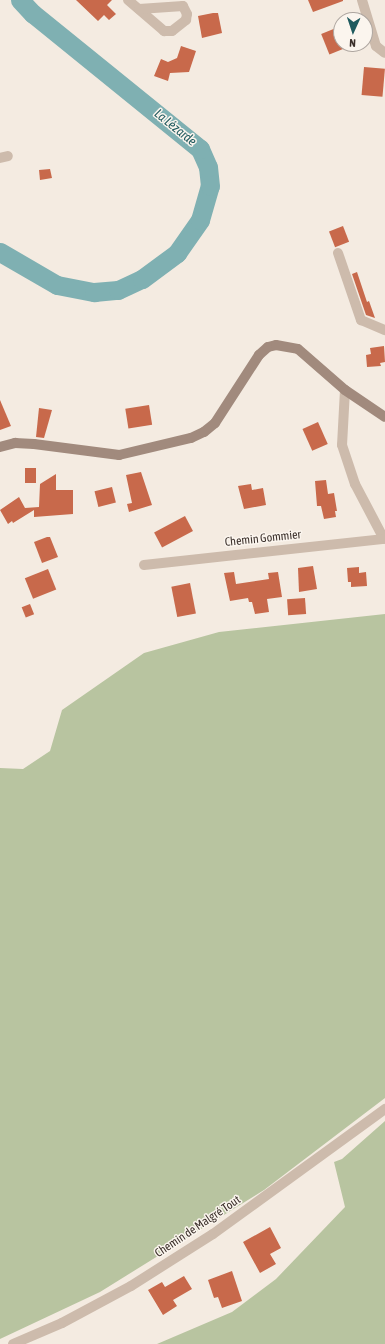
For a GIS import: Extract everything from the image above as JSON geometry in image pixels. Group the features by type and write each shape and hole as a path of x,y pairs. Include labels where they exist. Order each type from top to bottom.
{"main road":[{"path":"0,447 15,443 34,444 96,454 119,454 191,438 204,432 215,422 259,354 268,347 276,345 298,349 345,390 385,417"}],"street":[{"path":"128,0 139,9"},
{"path":"362,0 376,46 385,52"},
{"path":"338,253 361,320 385,330"},
{"path":"345,390 342,445 355,484 384,539"},
{"name":"Chemin Gommier","path":"144,565 384,539"},
{"name":"Chemin de Malgré Tout","path":"13,1344 62,1324 124,1290 213,1234 385,1109"}],"green space":[{"path":"385,614 385,1098 264,1190 100,1292 0,1339 0,768 23,769 50,751 62,710 144,653 219,632"},
{"path":"385,1121 385,1344 157,1344 232,1312 276,1279 345,1207 334,1162 342,1159"}],"building":[{"path":"76,0 112,0 107,5 116,14 109,20 104,15 98,21"},
{"path":"308,0 343,0 343,1 313,12"},
{"path":"218,13 222,33 202,38 198,16"},
{"path":"333,29 333,52 335,52 329,54 321,34"},
{"path":"181,46 196,51 189,72 170,73 168,81 154,76 161,59 168,62 177,58"},
{"path":"364,67 385,69 382,97 362,95"},
{"path":"50,169 52,178 40,180 39,170"},
{"path":"343,226 349,242 335,247 329,231"},
{"path":"357,272 367,302 369,301 375,318 366,315 352,274"},
{"path":"384,346 385,362 380,363 381,366 367,367 366,355 371,354 370,348"},
{"path":"0,400 11,426 0,430"},
{"path":"149,405 152,425 128,429 125,409"},
{"path":"39,408 52,410 44,438 36,437"},
{"path":"318,422 328,444 312,451 302,429"},
{"path":"25,468 36,468 36,483 25,483"},
{"path":"141,472 152,505 129,512 127,504 132,503 126,475"},
{"path":"56,474 56,490 73,490 73,514 34,517 34,510 13,523 12,521 8,524 0,510 19,497 25,508 39,507 40,484"},
{"path":"326,480 328,494 334,493 337,511 335,511 336,517 324,519 321,506 317,506 315,481"},
{"path":"251,484 252,490 263,488 266,505 244,509 238,486"},
{"path":"112,487 116,503 98,507 95,491"},
{"path":"185,516 193,531 162,547 154,532"},
{"path":"50,537 58,557 42,563 34,542"},
{"path":"313,566 317,589 299,592 298,568"},
{"path":"359,567 359,573 366,572 367,586 351,587 351,582 348,582 347,568"},
{"path":"48,569 56,589 33,599 25,578"},
{"path":"234,572 236,584 269,579 268,573 278,572 282,597 267,599 269,612 255,614 252,602 249,602 248,598 230,601 224,573"},
{"path":"190,583 196,613 177,617 171,587"},
{"path":"305,598 306,614 288,615 287,599"},
{"path":"30,604 34,614 26,618 22,607"},
{"path":"270,1227 281,1248 270,1254 276,1264 260,1273 243,1242"},
{"path":"232,1271 242,1301 222,1308 218,1297 214,1298 208,1280"},
{"path":"184,1276 192,1289 173,1300 177,1306 163,1315 148,1290 162,1282 165,1287"}],"waterway":[{"name":"La Lézarde","path":"0,252 57,285 94,292 118,290 142,279 177,253 200,220 210,186 208,167 200,149 33,14 20,0"}]}
